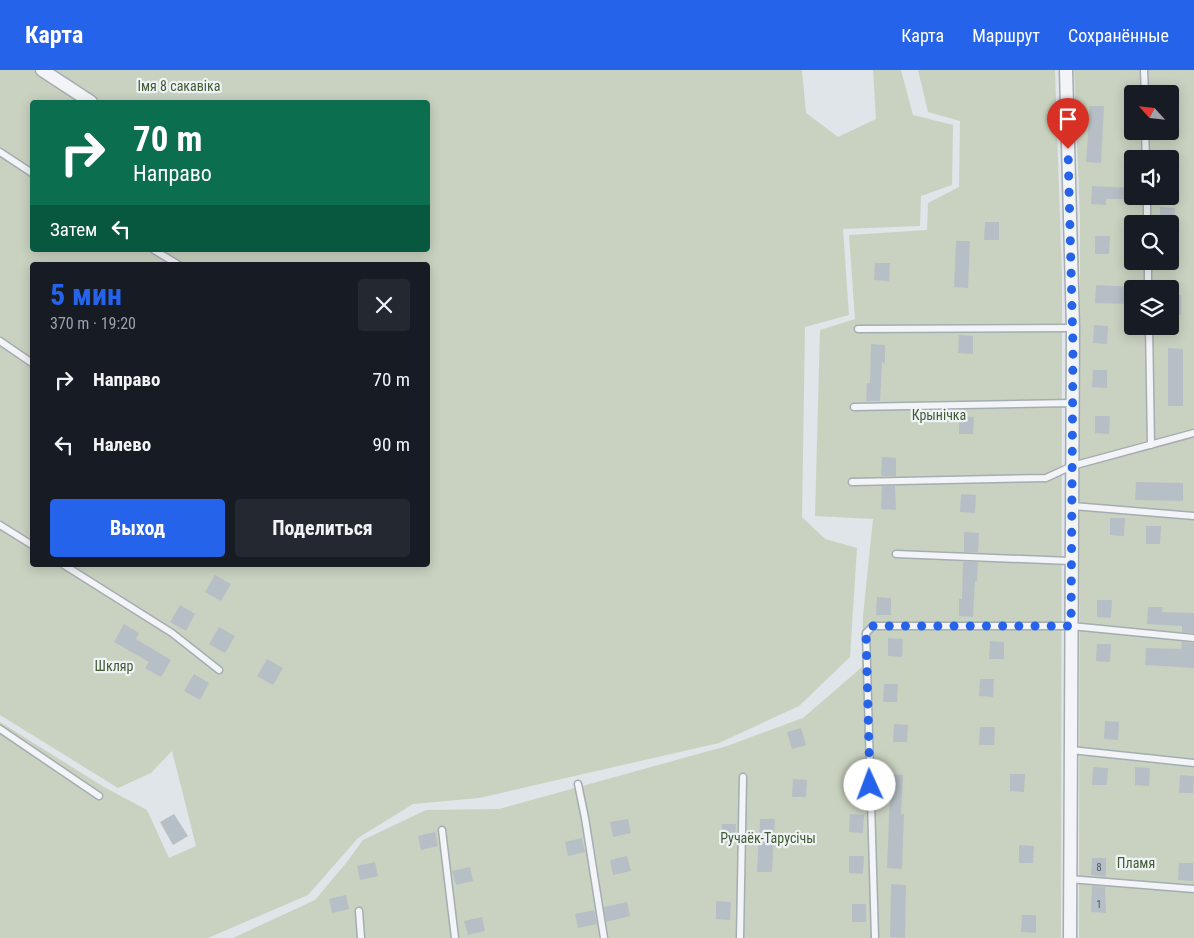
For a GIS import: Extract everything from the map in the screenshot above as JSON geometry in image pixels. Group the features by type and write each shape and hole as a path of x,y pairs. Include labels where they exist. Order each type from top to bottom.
{"street":[{"path":"42,70 87,100"},
{"path":"1066,70 1073,328 1070,938"}],"lane":[{"path":"1144,70 1145,85"},
{"path":"0,152 30,172"},
{"path":"157,252 174,262"},
{"path":"858,329 1073,328"},
{"path":"1149,335 1151,445"},
{"path":"0,341 30,362"},
{"path":"854,407 1073,403"},
{"path":"852,482 1046,478 1072,466 1194,433"},
{"path":"1073,506 1194,516"},
{"path":"0,525 30,544"},
{"path":"896,554 1071,561"},
{"path":"67,567 172,634 219,670"},
{"path":"875,938 866,633 873,626 1071,626 1194,638"},
{"path":"0,729 99,796"},
{"path":"1070,750 1194,763"},
{"path":"740,938 744,777"},
{"path":"578,784 604,938"},
{"path":"442,830 455,938"},
{"path":"1070,879 1194,889"},
{"path":"359,911 361,938"}],"green space":[{"path":"0,70 802,70 806,113 838,137 876,119 873,70 901,70 913,115 953,125 952,185 921,196 920,226 843,229 849,315 805,327 802,517 825,539 857,548 850,657 799,706 719,743 479,798 413,804 358,838 308,895 208,938 0,938 0,722 104,787 147,810 169,858 196,846 172,751 151,773 118,788 0,715"},
{"name":"Крынічка","path":"918,70 1055,70 1062,280 1061,938 233,938 315,900 363,840 426,810 499,809 727,746 803,718 862,667 863,616 873,519 815,516 820,330 855,319 849,235 927,230 928,203 959,187 960,121 928,112"},
{"name":"Пламя","path":"1074,70 1194,70 1194,938 1079,938 1080,218"}],"building":[{"path":"1090,106 1104,106 1101,163 1086,162"},
{"path":"1092,186 1124,188 1124,199 1106,199 1106,205 1091,204"},
{"path":"1160,207 1175,208 1175,215 1160,215"},
{"path":"985,222 999,222 999,240 984,240"},
{"path":"1095,236 1110,236 1109,254 1095,254"},
{"path":"956,241 970,241 968,288 954,287"},
{"path":"875,263 890,263 889,281 874,280"},
{"path":"1096,285 1124,287 1124,304 1095,303"},
{"path":"1179,295 1181,295 1181,315 1179,315"},
{"path":"1094,325 1108,326 1107,344 1093,343"},
{"path":"959,335 973,336 973,354 958,353"},
{"path":"871,344 885,345 885,363 882,362 880,401 866,401 867,383 870,383"},
{"path":"1168,348 1183,349 1183,406 1168,406"},
{"path":"1093,370 1107,370 1107,388 1092,387"},
{"path":"959,416 974,417 973,434 959,434"},
{"path":"1095,416 1110,416 1109,434 1095,433"},
{"path":"882,457 896,458 896,476 881,475"},
{"path":"1136,482 1183,483 1183,501 1135,500"},
{"path":"882,486 895,486 896,510 881,509"},
{"path":"961,494 976,495 975,513 960,512"},
{"path":"1110,518 1125,518 1124,536 1110,535"},
{"path":"1146,526 1161,526 1160,544 1146,544"},
{"path":"964,532 979,533 978,552 964,552"},
{"path":"963,562 978,562 973,617 959,616 959,599 962,599"},
{"path":"215,575 231,584 221,601 205,592"},
{"path":"877,597 891,598 891,615 876,615"},
{"path":"1097,600 1112,600 1111,618 1097,617"},
{"path":"180,605 195,614 186,631 170,622"},
{"path":"1148,607 1163,607 1162,612 1194,613 1194,633 1182,632 1182,626 1147,624"},
{"path":"124,624 139,633 136,639 171,660 161,677 145,668 149,662 114,642"},
{"path":"219,627 235,636 225,653 209,644"},
{"path":"888,638 903,639 902,657 888,656"},
{"path":"990,641 1004,642 1004,659 989,659"},
{"path":"1182,642 1194,643 1194,668 1145,665 1146,648 1181,649"},
{"path":"1097,644 1111,644 1110,662 1096,661"},
{"path":"267,659 283,668 273,685 257,676"},
{"path":"194,674 209,683 200,700 184,691"},
{"path":"980,679 994,679 993,697 979,696"},
{"path":"884,684 898,684 897,702 883,702"},
{"path":"1105,721 1119,722 1118,740 1104,739"},
{"path":"894,724 908,725 907,742 893,742"},
{"path":"980,727 995,727 994,745 979,745"},
{"path":"801,728 806,745 792,749 787,732"},
{"path":"1093,767 1108,768 1107,785 1092,785"},
{"path":"1135,767 1150,768 1149,786 1135,785"},
{"path":"888,774 903,775 901,814 904,814 902,869 887,868 890,792 887,792"},
{"path":"1010,774 1025,774 1024,792 1010,791"},
{"path":"1180,775 1194,776 1193,793 1179,793"},
{"path":"847,777 862,778 861,795 846,795"},
{"path":"793,779 807,780 806,797 792,797"},
{"path":"174,814 188,836 173,845 160,822"},
{"path":"850,814 864,815 863,833 849,832"},
{"path":"628,819 631,833 613,837 610,822"},
{"path":"760,819 775,819 772,872 757,872"},
{"path":"722,824 736,824 735,842 721,841"},
{"path":"435,832 438,846 421,850 418,836"},
{"path":"582,838 585,852 568,856 565,842"},
{"path":"1019,845 1034,846 1033,863 1019,863"},
{"path":"627,856 631,871 613,875 610,860"},
{"path":"849,856 864,856 863,874 849,873"},
{"path":"1092,858 1106,858 1106,877 1091,875"},
{"path":"375,862 378,876 360,880 357,866"},
{"path":"1179,863 1193,863 1193,881 1178,880"},
{"path":"470,867 473,881 456,885 452,871"},
{"path":"891,884 906,885 905,938 890,937"},
{"path":"1092,886 1105,887 1106,913 1091,912"},
{"path":"346,895 349,909 332,913 329,899"},
{"path":"716,901 731,902 730,920 716,919"},
{"path":"627,902 630,916 606,922 604,907"},
{"path":"852,904 866,904 866,922 852,922"},
{"path":"594,910 597,924 578,928 575,914"},
{"path":"1022,915 1036,915 1036,933 1021,932"},
{"path":"482,917 485,931 468,935 464,921"}],"route":[{"path":"870,785 866,633 873,626 1071,626 1073,308 1068,149"}],"park label":[{"name":"Імя 8 сакавіка","path":"179,86"},
{"name":"Шкляр","path":"114,666"},
{"name":"Ручаёк-Тарусічы","path":"768,838"}]}
